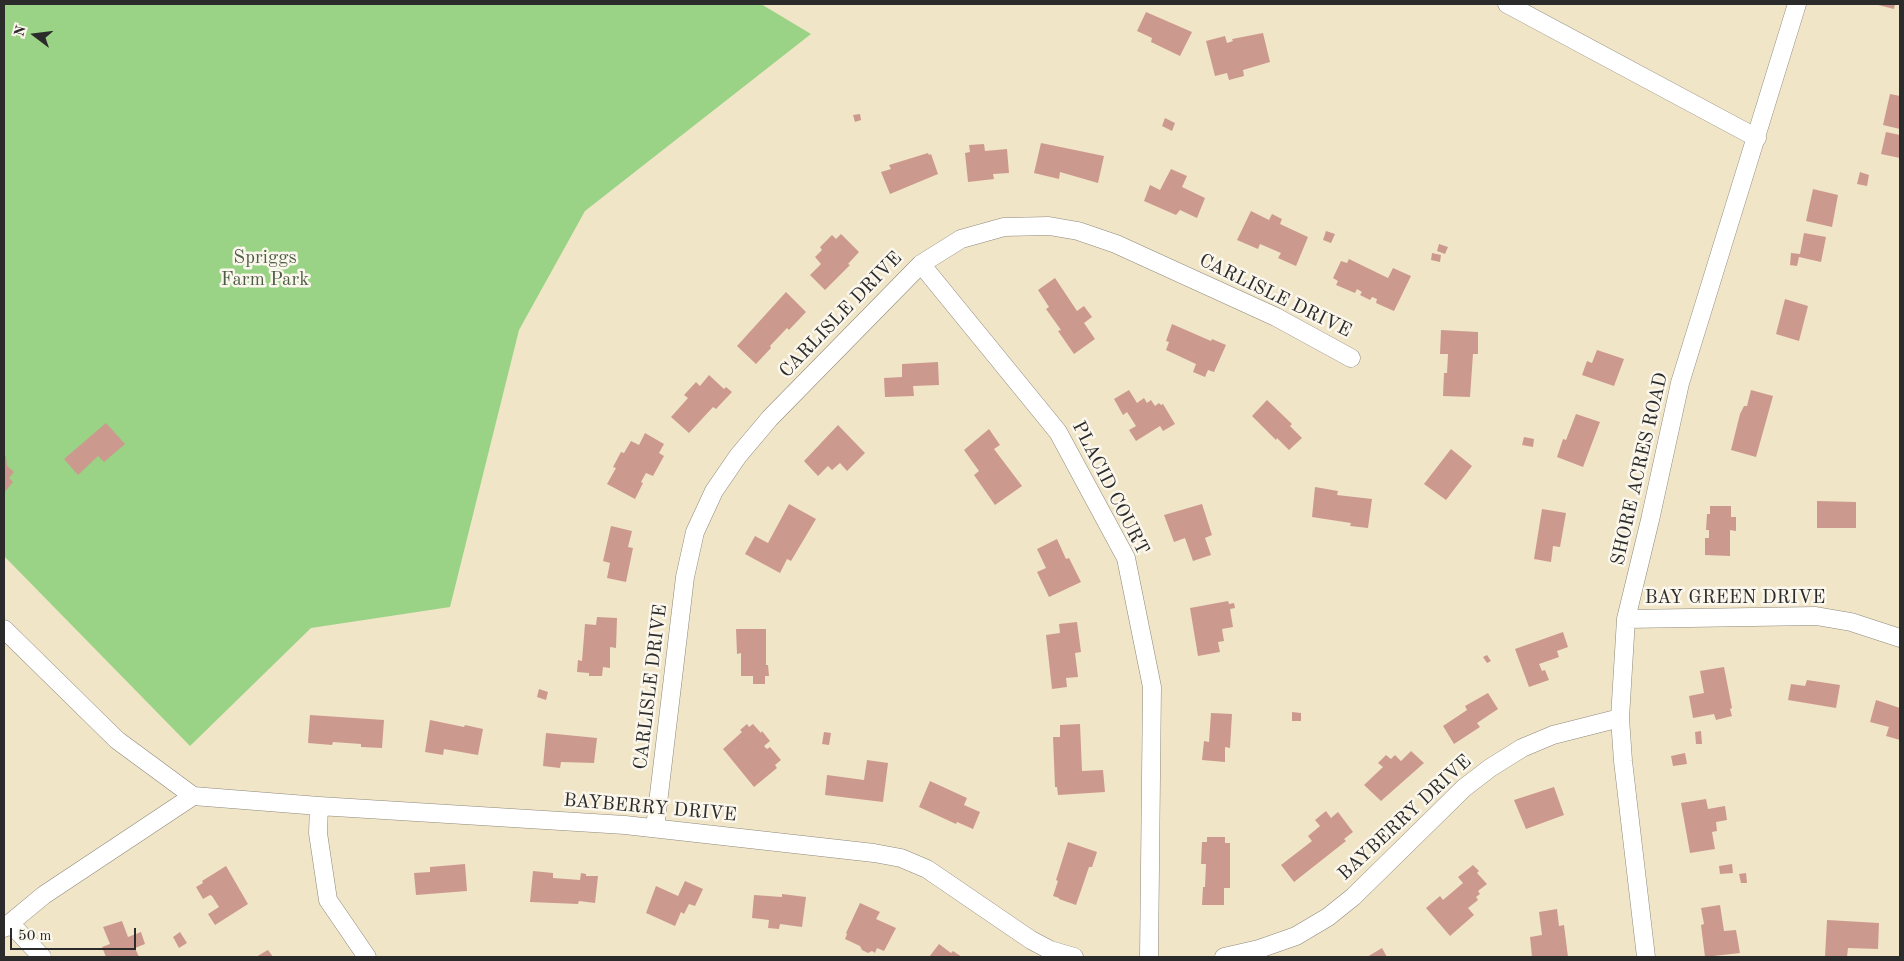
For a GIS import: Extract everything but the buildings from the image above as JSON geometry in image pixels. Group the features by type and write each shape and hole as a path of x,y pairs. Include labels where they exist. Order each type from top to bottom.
{"street":[{"path":"1507,4 1757,138"},
{"name":"SHORE ACRES ROAD","path":"1646,957 1623,761 1620,718 1626,618 1680,383 1797,4"},
{"name":"CARLISLE DRIVE","path":"655,828 685,577 695,532 714,491 738,456 770,418 921,264 961,239 1004,227 1049,226 1078,231 1116,244 1276,316 1351,358"},
{"name":"PLACID COURT","path":"921,264 1058,432 1126,558 1152,687 1149,957"},
{"name":"BAY GREEN DRIVE","path":"1626,618 1816,616 1851,622 1900,638"},
{"path":"4,628 117,740 193,796 44,895 7,925 42,957"},
{"name":"BAYBERRY DRIVE","path":"1224,957 1260,949 1296,936 1328,917 1353,897 1464,788 1490,768 1522,748 1553,735 1620,718"},
{"name":"BAYBERRY DRIVE","path":"193,796 655,828 901,858 927,869 1031,940 1050,950 1074,957"},
{"path":"319,806 318,833 328,900 367,957"}],"green space":[{"name":"Spriggs Farm Park","path":"4,4 761,4 811,34 585,211 519,330 450,607 311,628 190,746 4,556"}]}
